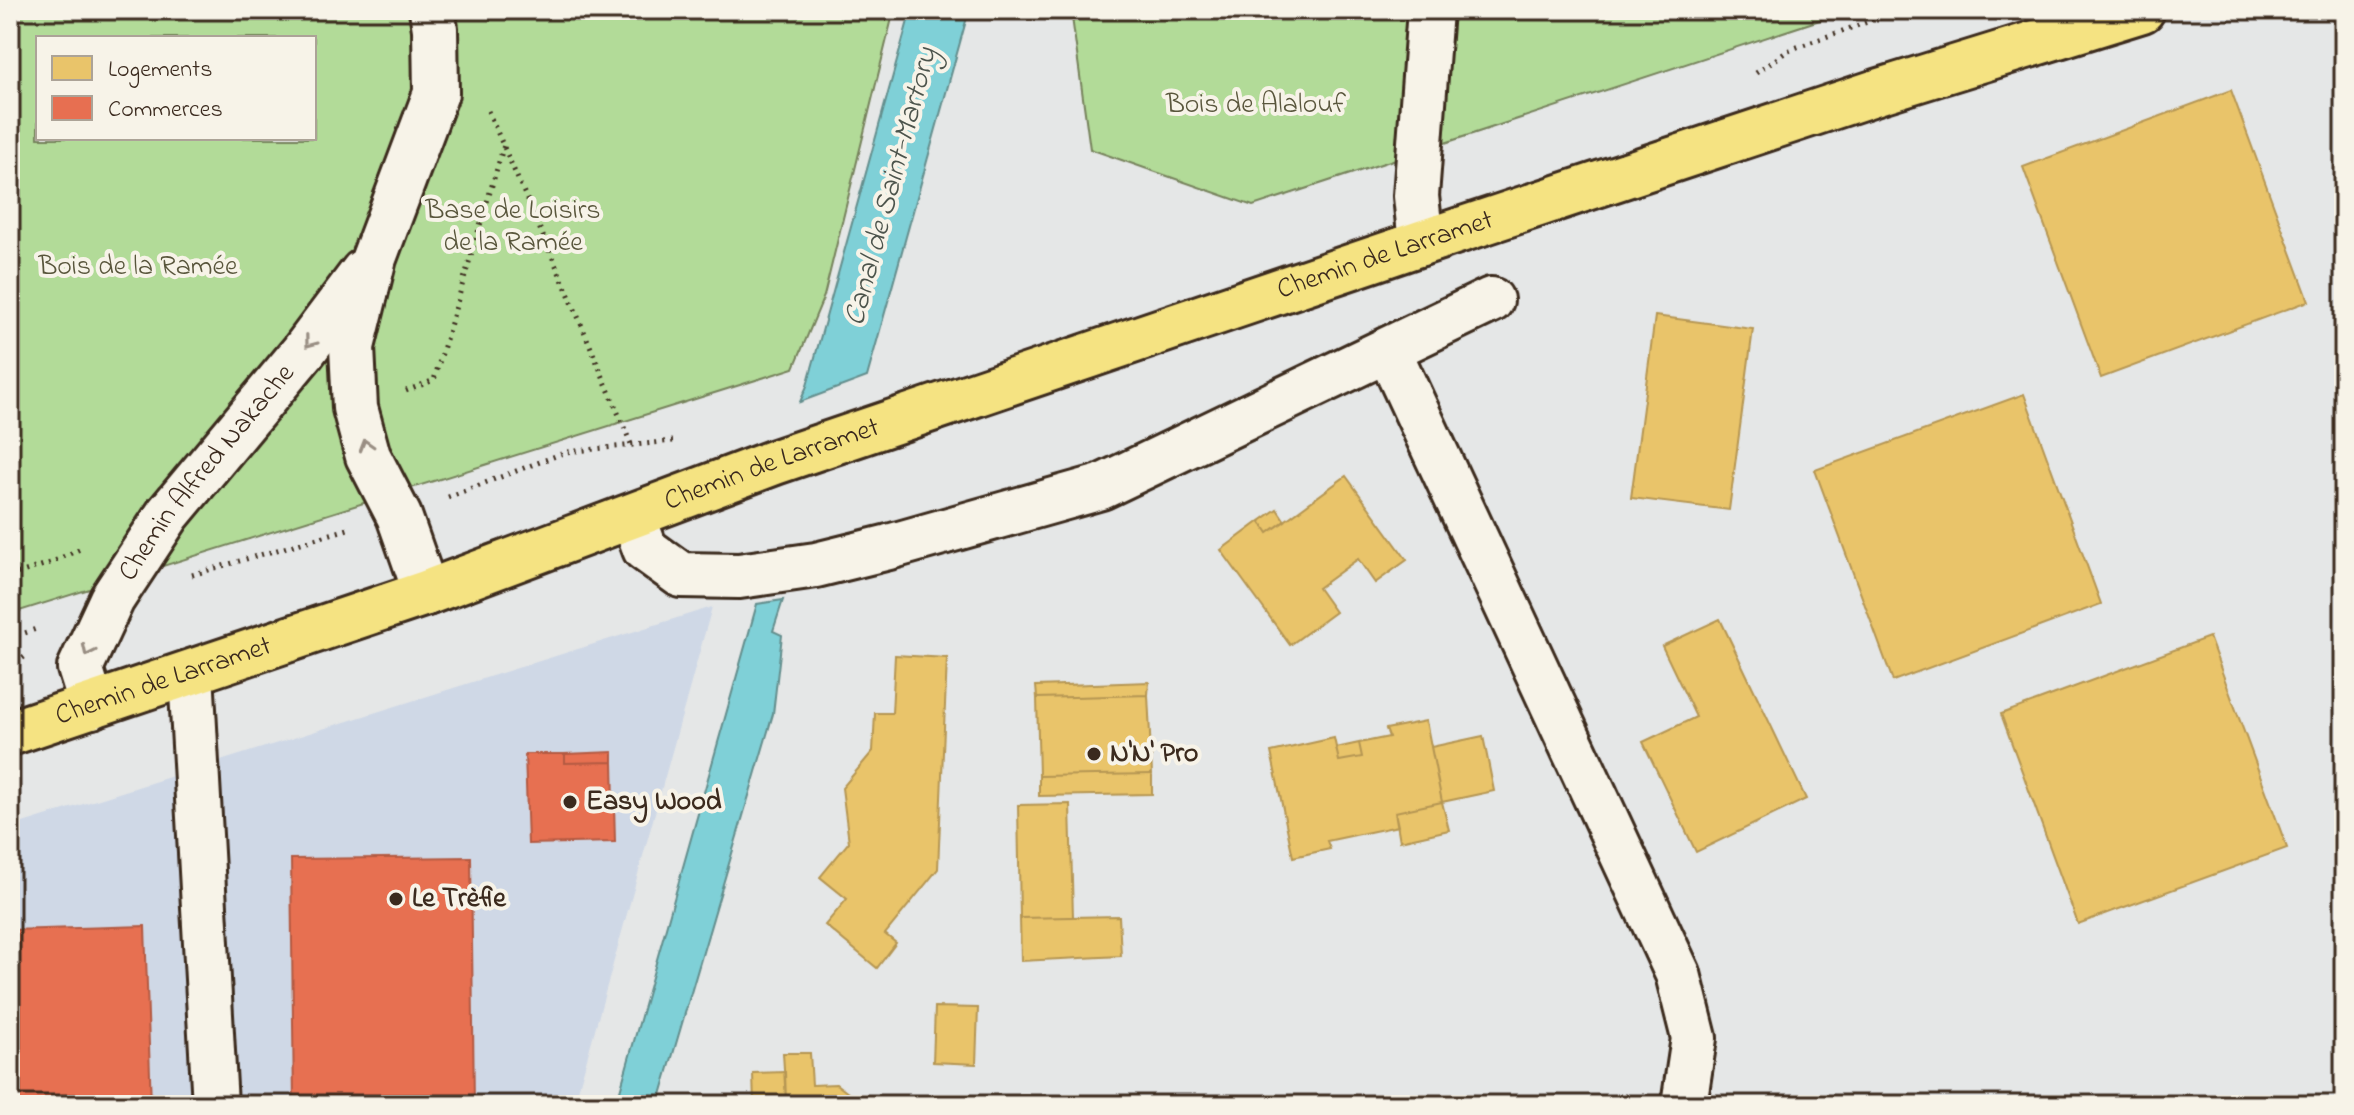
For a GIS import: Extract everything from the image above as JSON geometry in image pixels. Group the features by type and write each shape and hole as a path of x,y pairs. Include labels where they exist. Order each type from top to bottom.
{"main road":[{"name":"Chemin de Larramet","path":"10,733 426,593 775,462 1880,91 2142,10"}],"street":[{"name":"Chemin Alfred Nakache","path":"426,593 399,516 368,456 355,408 352,347 374,258 436,93 432,10"},
{"path":"1421,243 1416,196 1430,10"},
{"name":"Chemin Alfred Nakache","path":"92,706 80,668 112,599 168,514 303,352 374,258"},
{"name":"Chemin de Larramet","path":"633,516 645,549 681,575 739,576 816,565 889,547 1101,487 1491,300"},
{"path":"1388,350 1678,974 1694,1038 1684,1105"},
{"path":"191,673 215,1105"}],"path":[{"path":"10,638 112,599 312,538 399,516 566,452 631,444 504,145"},
{"path":"10,576 50,563 88,545"}],"shaded area":[{"path":"712,607 574,1105 10,1105 10,827"}],"green space":[{"name":"Base de Loisirs de la Ramée","path":"10,10 894,10 824,296 794,368 10,614"},
{"name":"Bois de Alalouf","path":"1071,10 1850,10 1253,206 1090,149"}],"water":[{"name":"Canal de Saint-Martory","path":"911,10 969,10 867,377 800,402 807,386"},
{"path":"783,600 773,631 782,635 773,714 658,1105 616,1105 757,604"}],"building: Logements":[{"path":"2231,90 2309,301 2101,378 2023,167"},
{"path":"1655,316 1753,329 1729,510 1631,498"},
{"path":"2024,394 2101,604 1893,681 1815,470"},
{"path":"1346,476 1407,560 1375,583 1358,559 1318,588 1335,612 1290,645 1221,550 1260,521 1268,533"},
{"path":"1277,509 1285,521 1268,533 1260,521"},
{"path":"1720,619 1806,799 1696,852 1643,742 1696,717 1662,646"},
{"path":"2209,637 2287,848 2078,924 2001,714"},
{"path":"895,655 947,658 938,869 885,934 896,943 877,968 825,925 847,899 820,877 849,842 842,788 873,751 875,713 892,713"},
{"path":"1149,682 1148,695 1037,698 1036,686"},
{"name":"N'N' Pro","path":"1148,695 1152,774 1039,776 1037,698"},
{"path":"1426,721 1442,802 1395,812 1398,826 1327,841 1330,849 1293,857 1271,752 1334,738 1339,761 1362,757 1359,743 1389,737 1386,729"},
{"path":"1483,736 1494,791 1442,802 1431,747"},
{"path":"1359,743 1362,757 1339,761 1336,748"},
{"path":"1152,774 1152,794 1039,796 1039,776"},
{"path":"1442,802 1449,830 1400,841 1395,812"},
{"path":"1070,804 1073,917 1020,918 1018,805"},
{"path":"1119,916 1121,956 1021,961 1020,918"},
{"path":"935,1007 978,1008 976,1064 933,1062"},
{"path":"783,1053 810,1053 812,1085 836,1084 852,1096 854,1105 830,1105 822,1100 786,1101"},
{"path":"785,1072 786,1101 822,1100 830,1105 754,1105 753,1073"}],"building: Commerces":[{"path":"613,752 613,762 565,763 565,754"},
{"name":"Easy Wood","path":"525,754 565,754 565,763 613,762 615,842 528,844"},
{"path":"471,857 474,1105 294,1105 291,859"},
{"path":"145,926 151,1105 10,1105 10,930"}],"place":[{"name":"N'N' Pro","path":"1094,754"},
{"name":"Easy Wood","path":"570,802"},
{"name":"Le Trèfle","path":"396,899"}],"park label":[{"name":"Bois de la Ramée","path":"138,267"}]}
